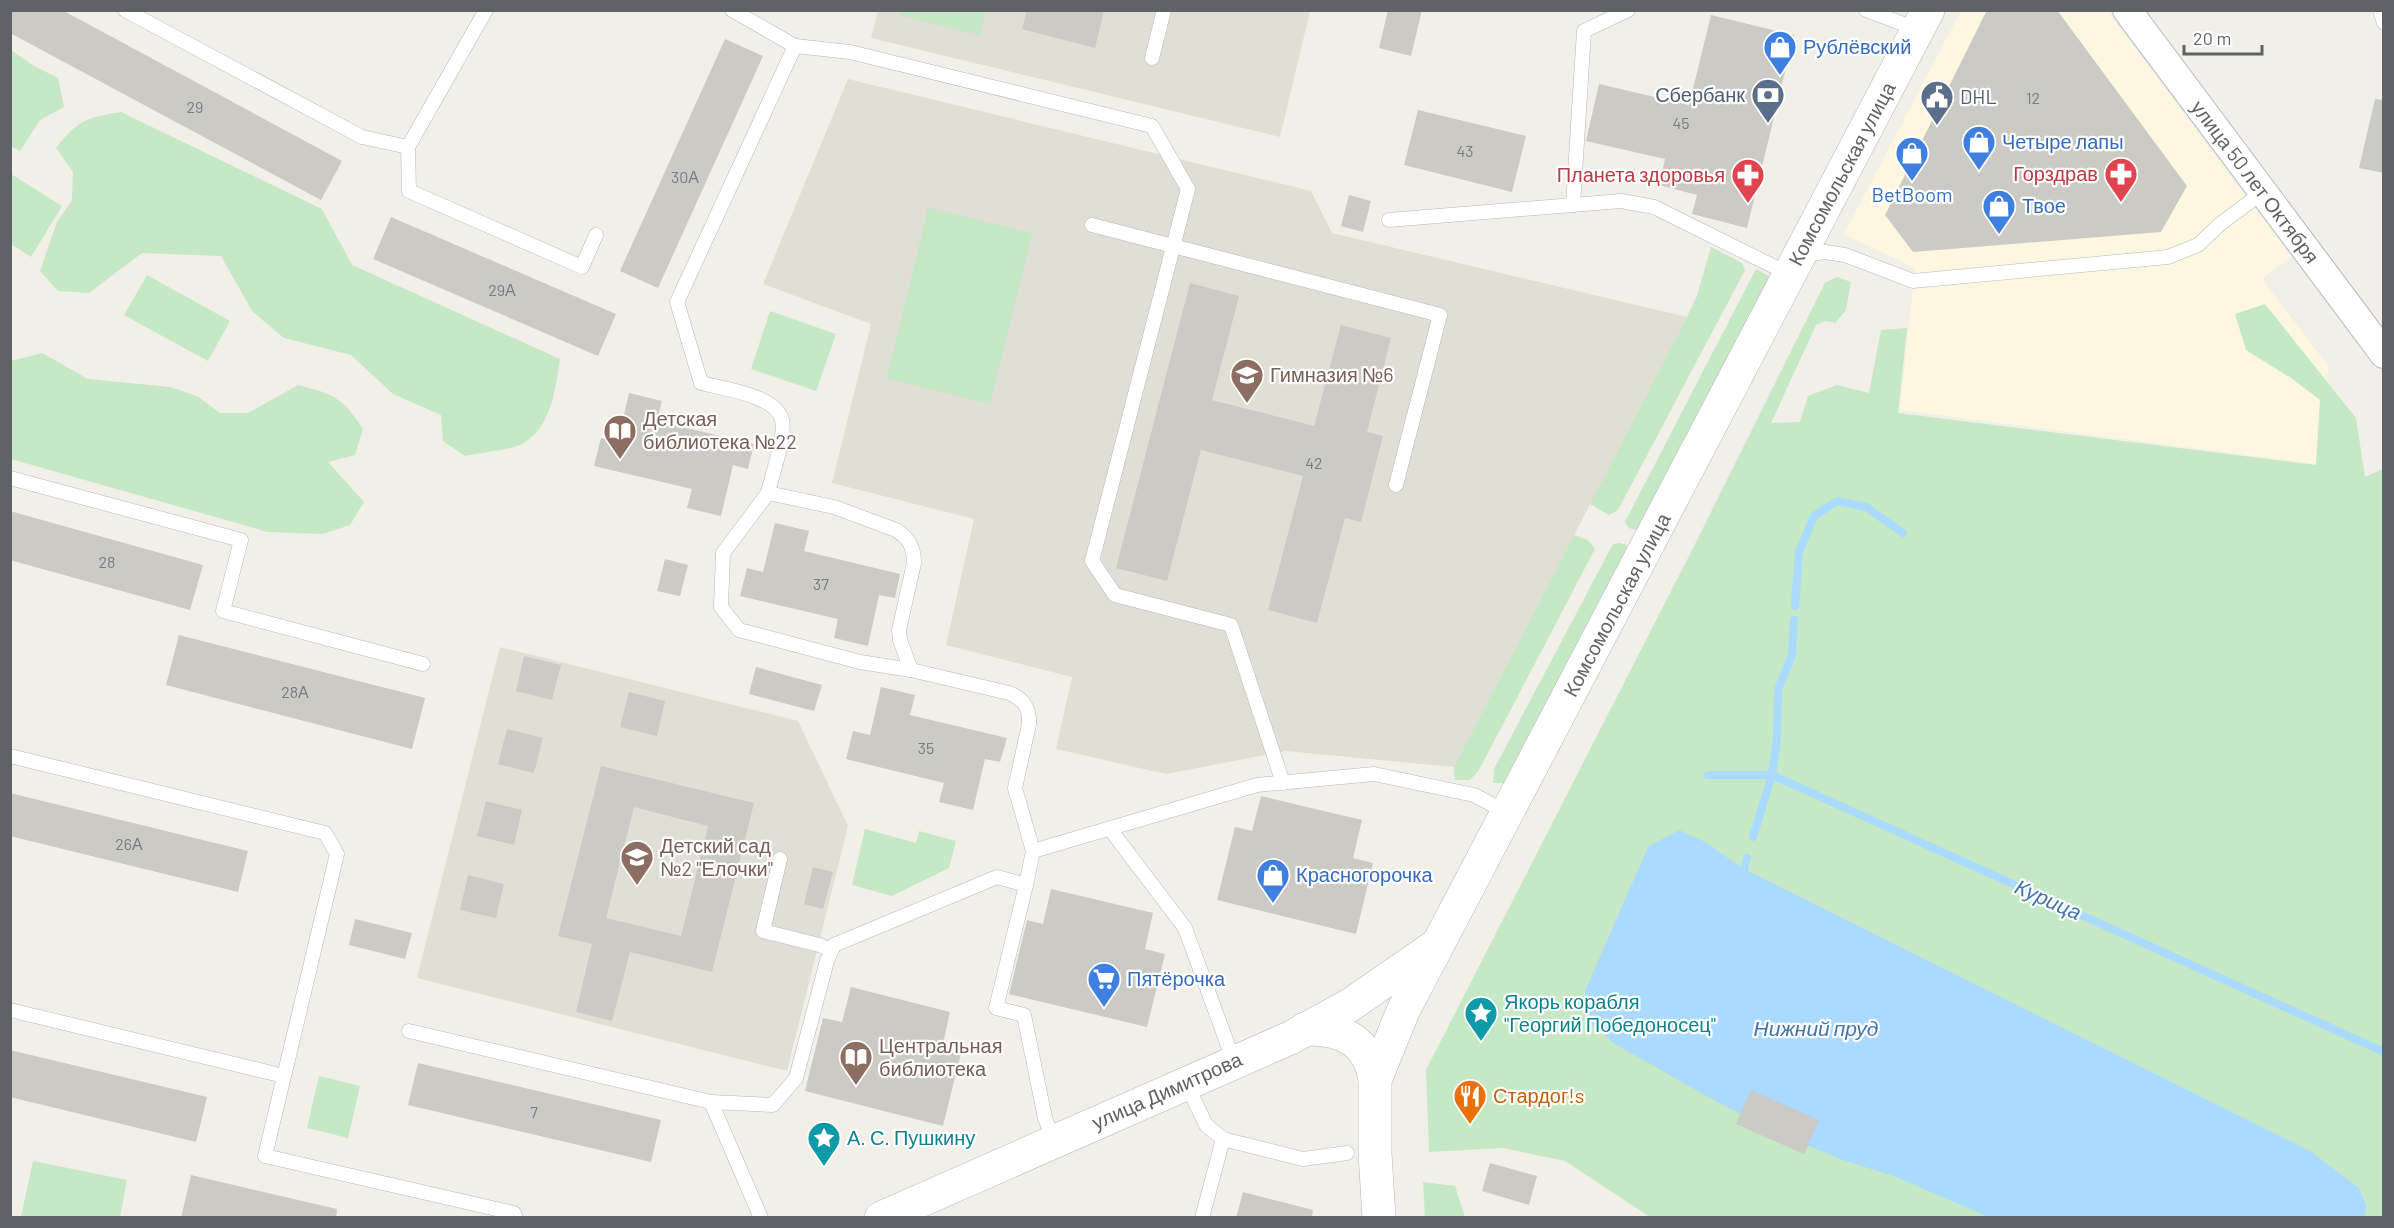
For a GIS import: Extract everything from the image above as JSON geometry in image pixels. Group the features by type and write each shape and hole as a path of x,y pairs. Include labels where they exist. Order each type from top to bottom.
{"street":[{"name":"улица 50 лет Октября","path":"2127,10 2384,354"},
{"name":"Комсомольская улица","path":"1379,1218 1375,1153 1375,1080 1403,1011 1923,20"},
{"name":"улица Димитрова","path":"881,1218 1305,1029 1350,1005 1440,943"},
{"path":"1305,1029 1321,1029 1349,1037 1368,1054 1375,1080"}],"lane":[{"path":"125,10 362,137 408,147"},
{"path":"486,10 408,147 409,191 582,267 596,235"},
{"path":"732,10 795,46 850,52 1152,126 1188,189 1092,561 1115,596 1232,625 1283,783"},
{"path":"1152,58 1164,10"},
{"path":"1573,204 1584,31 1628,10"},
{"path":"1866,10 1923,20"},
{"path":"2380,10 2384,23"},
{"path":"795,46 677,302 702,383 762,399 778,412 782,422 782,432 768,492 723,554 721,607 739,630 860,662 910,670 1009,693 1026,704 1029,724 1015,788 1034,851 996,1008 1024,1015 1045,1118 1054,1141"},
{"path":"1389,220 1621,201 1654,207 1794,265 1811,253 1845,255 1913,281 2168,257 2198,245 2219,225 2263,192"},
{"path":"1092,225 1440,315 1396,485"},
{"path":"10,478 241,540 224,611 423,664"},
{"path":"768,492 834,507 904,535 914,553 914,563 899,630 910,670"},
{"path":"10,756 325,833 337,854 265,1156 514,1213 516,1218"},
{"path":"1034,851 1257,785 1374,774 1474,795 1508,813"},
{"path":"1110,829 1185,928 1234,1062"},
{"path":"780,859 763,931 832,950"},
{"path":"409,1031 711,1102 773,1105 796,1078 827,962 834,945 997,877 1026,885"},
{"path":"10,1010 284,1076"},
{"path":"1186,1083 1206,1125 1223,1139 1303,1159 1347,1154"},
{"path":"711,1102 761,1218"},
{"path":"1202,1218 1223,1139"}],"shaded area":[{"path":"878,11 1310,11 1280,137 871,38"},
{"path":"1961,11 2107,11 2291,257 2262,279 2329,367 2316,464 1900,410 1915,268 1844,234"},
{"name":"Гимназия №6","path":"848,79 1311,191 1332,233 1687,317 1454,767 1286,751 1166,774 1056,749 1072,677 946,645 974,519 832,483 871,324 763,284"},
{"name":"Детский сад №2 \"Елочки\"","path":"500,647 798,721 848,826 787,1071 417,978"}],"green space":[{"path":"900,10 986,11 980,35 899,15"},
{"path":"11,50 34,66 58,78 64,107 40,120 20,151 11,146"},
{"path":"121,112 322,209 352,265 560,359 554,395 539,429 531,438 515,447 465,456 443,441 441,415 393,394 351,355 284,338 252,311 221,256 142,253 89,293 58,291 40,271 57,222 72,200 73,172 56,148 71,131 84,122 99,116"},
{"path":"11,174 62,206 31,257 11,244"},
{"path":"928,208 1032,233 990,404 887,378"},
{"path":"1711,247 1742,263 1745,270 1618,510 1609,515 1590,504 1697,296"},
{"path":"1756,269 1772,278 1641,527 1636,530 1629,528 1625,522"},
{"path":"147,275 230,321 208,361 124,315"},
{"path":"1837,277 1851,282 1846,310 1835,323 1825,321 1816,325 1771,423 1800,422 1808,396 1837,385 1869,393 1881,330 1907,328 1898,413 2316,465 2320,400 2291,378 2246,350 2235,314 2265,304 2356,418 2365,477 2383,469 2383,1217 1650,1217 1565,1161 1503,1148 1429,1152 1426,1070 1690,554 1825,283"},
{"path":"770,311 836,334 816,391 751,369"},
{"path":"42,353 88,379 170,387 197,396 220,413 248,413 298,385 321,391 343,404 363,429 355,455 328,462 364,502 350,525 323,534 268,532 11,459 11,361"},
{"path":"1574,535 1588,540 1595,549 1479,770 1470,780 1455,780 1454,767"},
{"path":"1613,544 1626,545 1630,550 1505,783 1493,783 1494,769"},
{"path":"865,829 916,843 919,831 956,841 949,868 892,896 852,885"},
{"path":"319,1076 360,1086 348,1138 307,1128"},
{"path":"33,1161 127,1180 120,1217 21,1217"},
{"path":"1423,1182 1455,1186 1465,1217 1425,1217"}],"water":[{"name":"Нижний пруд","path":"1679,830 1705,842 1744,869 2310,1151 2359,1188 2366,1205 2365,1217 1989,1217 1896,1177 1843,1160 1773,1131 1710,1098 1615,1044 1590,1023 1585,991 1648,847"}],"building":[{"path":"10,10 62,10 342,161 321,200 10,33"},
{"path":"1027,10 1104,10 1095,48 1022,29"},
{"path":"1388,10 1422,10 1411,56 1379,48"},
{"path":"1987,10 2057,10 2187,186 2161,232 1913,252 1885,215"},
{"path":"1711,15 1794,35 1747,228 1692,214 1697,195 1659,185 1665,159 1586,141 1599,84 1689,105"},
{"path":"725,39 763,56 658,288 620,271"},
{"path":"2375,99 2384,100 2384,173 2359,168"},
{"path":"1418,110 1526,136 1512,192 1404,165"},
{"path":"1349,195 1371,201 1363,232 1341,226"},
{"path":"391,217 616,314 598,356 373,259"},
{"path":"1190,283 1239,296 1212,400 1314,426 1341,325 1391,338 1367,432 1383,436 1361,522 1345,518 1317,623 1268,610 1303,476 1201,450 1167,581 1116,568"},
{"path":"629,393 662,401 657,421 754,444 748,469 733,465 721,516 687,508 692,489 594,466 601,438 618,442"},
{"path":"10,511 203,565 190,610 10,560"},
{"path":"775,523 809,531 804,551 900,574 895,598 879,595 868,646 834,638 838,619 740,596 747,568 763,572"},
{"path":"665,559 688,565 680,596 657,591"},
{"path":"179,635 425,698 412,749 166,685"},
{"path":"524,656 561,665 552,700 516,691"},
{"path":"756,667 822,685 814,711 749,694"},
{"path":"881,687 915,695 910,715 1007,738 1000,762 985,759 973,810 939,802 944,783 846,759 853,731 870,735"},
{"path":"629,692 665,701 657,736 620,727"},
{"path":"507,729 543,738 534,773 498,764"},
{"path":"601,766 754,803 712,972 630,952 612,1021 576,1012 592,944 558,936","holes":["634,807 708,826 681,936 606,918"]},
{"path":"10,793 248,851 238,892 10,836"},
{"path":"1261,796 1362,820 1353,858 1373,863 1356,934 1217,900 1235,827 1252,831"},
{"path":"486,801 522,810 514,845 477,836"},
{"path":"813,867 833,872 823,909 804,904"},
{"path":"468,875 504,884 496,918 460,910"},
{"path":"1051,889 1153,913 1145,949 1165,954 1147,1027 1009,994 1027,920 1043,924"},
{"path":"355,919 412,933 405,959 349,945"},
{"path":"851,987 950,1012 942,1048 961,1053 943,1126 805,1091 823,1018 842,1022"},
{"path":"10,1050 207,1097 196,1142 10,1097"},
{"path":"418,1063 661,1120 651,1162 408,1105"},
{"path":"1751,1090 1819,1120 1804,1154 1736,1124"},
{"path":"1490,1163 1537,1176 1529,1205 1482,1191"},
{"path":"191,1175 337,1209 336,1218 181,1218"},
{"path":"1243,1192 1313,1210 1312,1218 1236,1218"}],"waterway":[{"path":"1795,606 1799,552 1814,516 1837,501 1866,507 1903,533"},
{"path":"1753,837 1772,775 1777,738 1778,690 1792,655 1794,620"},
{"name":"Курица","path":"1708,775 1772,775 2384,1052"},
{"path":"1744,869 1747,858"}],"place":[{"name":"Рублёвский","path":"1780,76"},
{"name":"Сбербанк","path":"1768,124"},
{"name":"DHL","path":"1937,126"},
{"name":"Четыре лапы","path":"1979,171"},
{"name":"BetBoom","path":"1912,182"},
{"name":"Горздрав","path":"2121,203"},
{"name":"Планета здоровья","path":"1748,204"},
{"name":"Твое","path":"1999,235"},
{"name":"Гимназия №6","path":"1247,404"},
{"name":"Детская библиотека №22","path":"620,460"},
{"name":"Детский сад №2 \"Елочки\"","path":"637,886"},
{"name":"Красногорочка","path":"1273,904"},
{"name":"Пятёрочка","path":"1104,1008"},
{"name":"Якорь корабля \"Георгий Победоносец\"","path":"1481,1042"},
{"name":"Центральная библиотека","path":"856,1086"},
{"name":"Стардог!s","path":"1470,1125"},
{"name":"А. С. Пушкину","path":"824,1167"}]}
